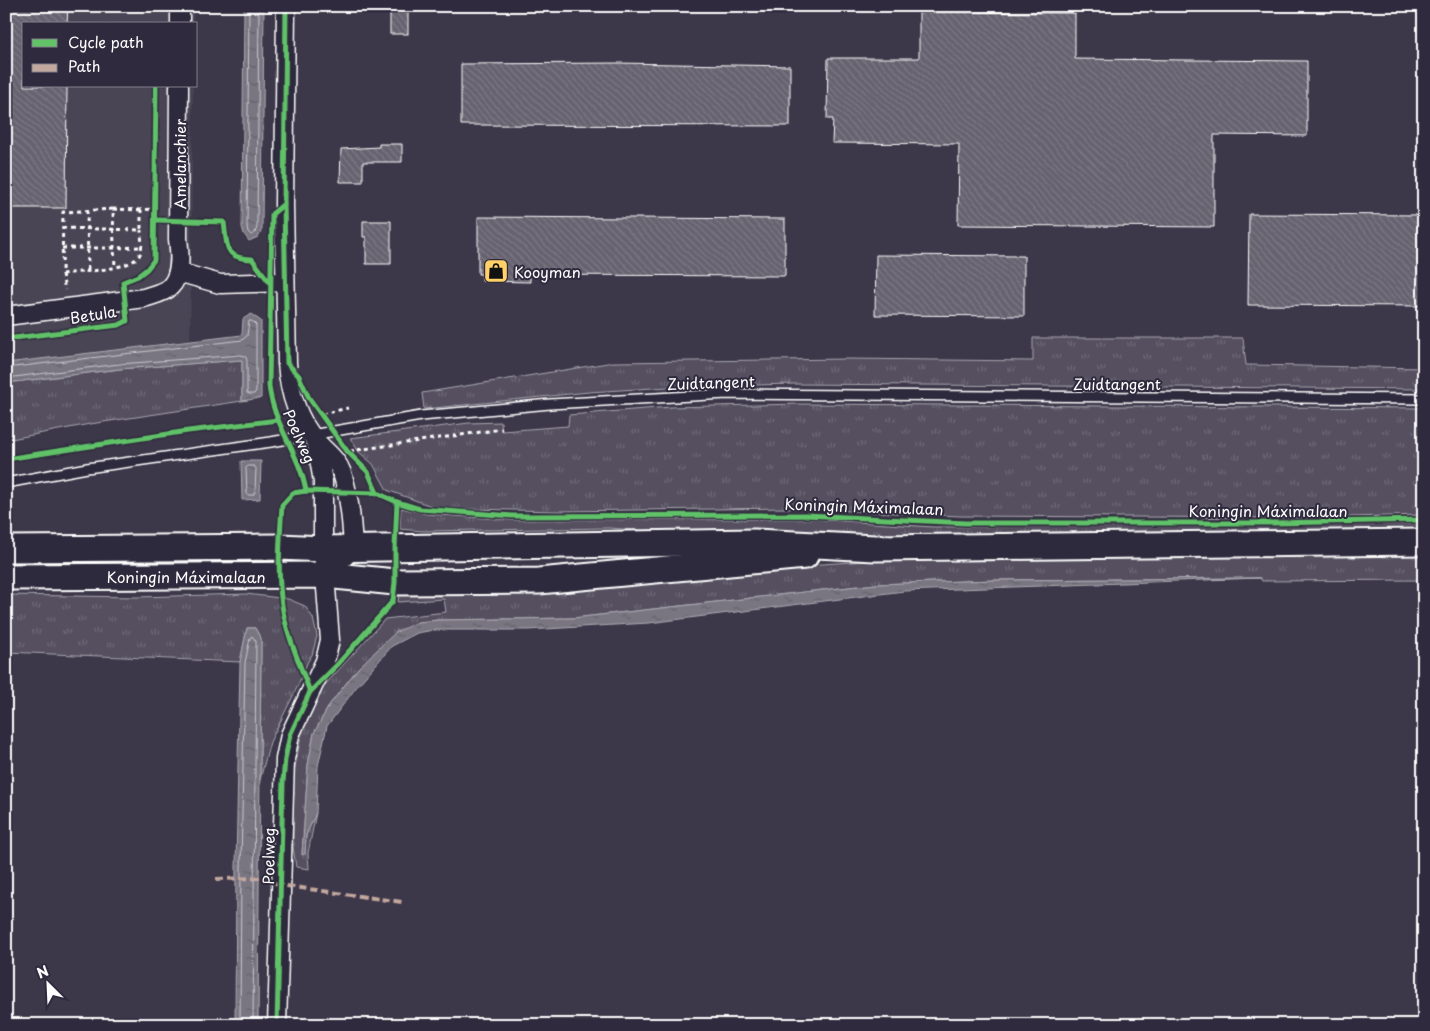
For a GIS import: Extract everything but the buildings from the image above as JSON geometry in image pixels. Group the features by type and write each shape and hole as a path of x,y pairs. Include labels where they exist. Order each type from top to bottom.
{"main road":[{"name":"Koningin Máximalaan","path":"6,549 280,547 353,549 754,542 874,548 1424,542"},
{"name":"Koningin Máximalaan","path":"6,577 325,575 395,582 540,582 757,562 874,548"}],"street":[{"path":"180,6 180,22"},
{"name":"Poelweg","path":"286,6 284,204 289,384 296,408 313,438 334,459 342,473 352,516 353,549"},
{"name":"Amelanchier","path":"178,272 180,257 178,220 179,88"},
{"path":"178,272 220,284 285,282"},
{"name":"Betula","path":"6,316 144,298 171,286 178,272"},
{"name":"Poelweg","path":"277,1025 284,758 290,735 325,661 330,640 323,549 323,482 313,438"},
{"path":"325,575 353,549"}],"lane":[{"name":"Zuidtangent","path":"6,483 87,468 262,443 313,438 334,432 421,416 570,403 727,394 1424,399"}],"path":[{"path":"154,199 155,220 178,220"},
{"path":"113,209 115,267"},
{"path":"141,210 141,247 138,256 125,265 62,274 63,212 154,209"},
{"path":"87,210 88,270"},
{"path":"62,228 141,230"},
{"path":"62,248 141,247"},
{"path":"320,412 348,408"},
{"path":"347,451 502,429"}],"shaded area":[{"path":"6,6 194,6 193,22 22,22 22,88 193,88 190,364 6,380"}],"green space":[{"path":"1033,338 1243,338 1246,365 1424,368 1424,389 795,384 669,387 589,392 424,409 422,393 614,362 848,359 1033,361"},
{"path":"242,360 242,401 90,424 6,440 6,383 120,369"},
{"path":"799,404 1424,408 1424,515 1310,518 961,516 788,508 558,511 434,507 387,490 373,464 359,452 350,438 469,423 501,422 502,431 568,426 569,415 671,407"},
{"path":"401,508 426,514 511,520 811,519 933,527 1424,524 1424,530 726,537 609,528 422,531 400,529"},
{"path":"1424,551 1424,580 1262,581 1260,578 995,580 876,584 573,618 418,622 359,667 330,704 314,733 308,765 302,854 305,854 306,835 316,813 308,853 309,869 296,867 293,847 292,782 303,726 323,687 385,619 446,612 444,599 398,602 400,587 735,570 895,559"},
{"path":"246,594 288,599 305,606 313,618 317,636 312,655 270,742 260,780 261,639 255,628 247,628 240,662 6,652 6,595 137,597"}],"water":[{"path":"244,6 264,6 262,229 258,237 249,241 242,227"},
{"path":"251,314 261,321 261,398 242,401 242,360 120,369 6,383 6,363 242,335 243,319"},
{"path":"241,461 261,461 260,499 242,500"},
{"path":"1260,578 904,591 649,623 528,630 434,630 417,633 392,646 358,685 327,726 318,766 316,813 306,835 305,854 302,855 308,765 314,733 330,704 359,667 396,632 418,622 573,618 876,584 995,580"},
{"path":"247,628 255,628 261,639 258,1025 235,1025 240,662"}],"marked path":[{"path":"216,879 263,878 280,885 402,902"}],"cycle path":[{"path":"286,6 284,204 287,363 299,376 309,398 347,451 368,472 377,493"},
{"path":"6,339 119,325 127,321 123,282 138,276 154,260 156,88"},
{"path":"284,204 272,214 269,386 271,400 298,464 306,491"},
{"path":"155,220 224,222 227,244 232,253 236,256 252,259 270,283"},
{"path":"6,459 188,431 278,420"},
{"path":"310,692 287,627 280,593 279,555 282,505 293,493 306,491 377,493 420,509 513,516 805,515 966,523 1274,523 1424,520"},
{"path":"277,1025 283,782 290,735 310,692 338,664 393,601 397,502"}],"place":[{"name":"Kooyman","path":"496,271"}]}
